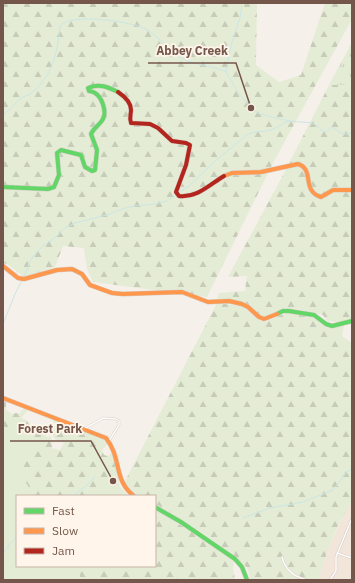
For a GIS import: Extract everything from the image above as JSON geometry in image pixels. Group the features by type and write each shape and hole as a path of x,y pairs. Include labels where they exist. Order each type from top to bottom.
{"main road":[{"path":"3,187 48,189 54,187 56,185 60,170 57,153 61,150 81,155 86,168 92,171 95,170 97,150 91,134 103,118 104,111 98,96 95,92 89,90 88,88 92,85 100,85 117,91 129,103 131,108 129,119 131,123 150,124 158,128 172,141 190,145 186,165 176,192 179,196 196,194 230,173 258,173 282,166 299,164 306,168 311,190 316,196 322,197 333,190 352,190"},
{"path":"3,266 18,278 24,279 57,270 72,269 79,272 92,286 112,293 182,292 208,302 230,302 242,304 262,318 269,318 283,311 289,310 314,315 326,324 332,326 352,322"},
{"path":"3,398 103,436 109,441 116,453 122,485 132,495"},
{"path":"156,508 181,522 235,559 242,567 247,580"}],"street":[{"path":"84,429 103,418 116,419 119,422 119,425 109,441"},
{"path":"330,580 336,571 335,560 352,518"},
{"path":"338,553 352,558"},
{"path":"282,557 285,565 290,571 298,577 307,580"}],"shaded area":[{"path":"352,503 352,580 289,580 294,578 319,578 325,555 346,510"}],"green space":[{"path":"3,3 257,3 256,65 279,82 301,75 325,3 352,3 352,19 274,161 207,297 93,282 87,269 84,248 63,246 55,267 24,277 7,264 3,263"},
{"path":"352,42 352,85 329,85"},
{"path":"329,85 352,85 352,320 340,322 327,321 323,315 293,309 286,309 268,316 262,316 243,302 217,300 219,293 245,291 247,276 228,277 282,177"},
{"path":"217,303 242,306 264,322 289,312 310,315 317,318 327,327 344,325 342,336 352,343 352,503 341,519 328,550 319,579 294,578 289,580 250,580 249,572 242,562 219,544 156,504 156,495 137,495 124,483"},
{"path":"3,400 6,402 6,410 12,414 19,414 24,408 28,410 21,418 44,432 47,437 51,436 52,448 60,450 64,443 55,439 50,431 59,426 53,422 54,419 107,440 109,443 102,450 104,455 108,456 113,451 119,481 115,483 109,495 16,495 16,567 3,580"},
{"path":"25,424 39,450 15,464 33,495 16,495 16,567 82,567 80,568 80,580 3,580 3,436"},
{"path":"117,476 120,487 128,495 84,495"},
{"path":"156,510 206,541 234,561 233,568 235,580 73,580 80,567 156,567"}],"waterway":[{"path":"242,3 240,18 231,45 226,72 239,94 254,111 260,114 289,121 313,123 324,132 328,131 332,127 344,134 352,133"},
{"path":"3,114 21,98 38,88 49,72 58,45 60,26 66,22 76,20 88,19 116,21 139,26 156,36 173,52 187,61 226,72"},
{"path":"178,193 189,186 214,162 248,134 271,130 289,121"},
{"path":"3,324 30,261 43,246 65,228 75,223 110,214 122,209 167,201 176,195"},
{"path":"243,518 270,508 303,502 333,490 346,473 352,469"},
{"path":"74,495 95,477"},
{"path":"3,553 16,537"}],"traffic: fast":[{"path":"3,187 48,189 54,187 59,175 57,153 61,150 81,155 85,167 92,171 95,170 97,150 91,134 102,121 104,113 100,98 98,95 89,91 88,88 100,86 107,87 118,92"},
{"path":"277,314 283,311 289,311 314,315 326,324 332,326 352,321"},
{"path":"156,508 181,522 235,559 242,567 247,580"}],"traffic: slow":[{"path":"224,176 232,173 261,172 298,164 306,170 311,190 321,197 333,190 352,190"},
{"path":"3,266 18,278 24,279 57,270 72,269 82,274 90,285 112,293 182,292 208,302 229,301 242,304 264,319 277,314"},
{"path":"3,398 106,438 114,453 123,483 127,490 133,495"}],"traffic: jam":[{"path":"118,92 125,97 130,104 131,123 150,124 158,128 172,141 190,145 186,165 176,192 179,196 197,193 224,176"}],"place":[{"name":"Abbey Creek","path":"251,108"},
{"name":"Forest Park","path":"113,481"}]}
